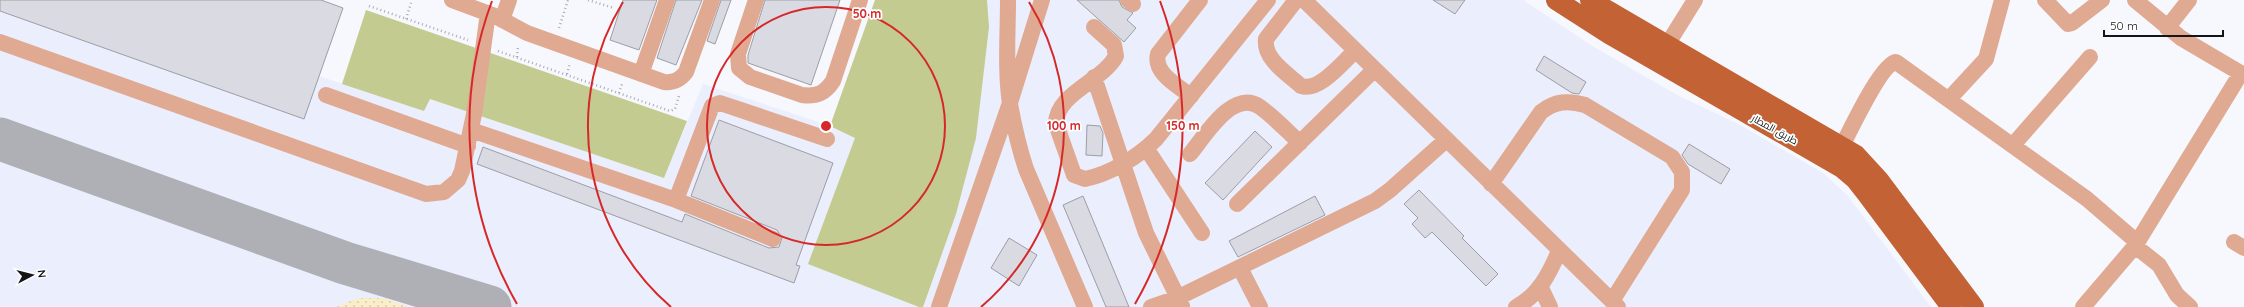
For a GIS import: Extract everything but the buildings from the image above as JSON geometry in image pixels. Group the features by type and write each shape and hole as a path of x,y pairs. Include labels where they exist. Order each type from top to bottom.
{"main road":[{"name":"طريق المطار","path":"1556,0 1609,34 1795,129 1842,146 1869,167 1974,307"},
{"name":"طريق المطار","path":"1590,0 1667,45 1795,129 1827,158 1855,179 1951,307"}],"street":[{"path":"452,0 488,13 519,30 641,74 670,82 676,81 686,72 712,0"},
{"path":"502,20 509,0"},
{"path":"641,74 667,0"},
{"path":"756,0 738,54 739,68 750,77 802,95 812,96 828,88 833,81 860,0"},
{"path":"1008,0 1008,77 1010,103 1026,169 1085,307"},
{"path":"938,307 1010,103 1042,0"},
{"path":"1190,96 1159,70 1156,60 1158,54 1200,0"},
{"path":"1094,27 1114,45 1117,52 1114,60 1062,105 1058,110 1056,124 1074,175 1079,178 1090,178 1122,164 1146,148 1268,0"},
{"path":"1296,0 1266,39 1266,45 1269,55 1301,86 1306,88 1317,86 1355,51"},
{"path":"1304,0 1374,70 1491,184 1615,304 1682,190 1682,172 1672,157 1585,105 1573,101 1562,101 1550,105 1541,112 1491,184"},
{"path":"1667,45 1694,0"},
{"path":"1949,100 1986,59 2002,0"},
{"path":"2045,0 2068,24 2072,23 2102,0"},
{"path":"2083,307 2136,244 2242,74 2168,28 2136,0"},
{"path":"2168,28 2189,0"},
{"path":"0,42 426,194 444,192 452,187 458,180 471,130 488,13"},
{"path":"2012,145 2090,57"},
{"path":"1842,146 1872,89 1893,62 1898,63 2090,202 2159,265 2177,295 2190,307"},
{"path":"1237,204 1374,70"},
{"path":"1094,77 1146,233 1180,302"},
{"path":"326,95 468,146"},
{"path":"1190,154 1228,110 1240,103 1247,102 1260,107 1300,143"},
{"path":"676,200 712,106 715,103 720,103 827,139"},
{"path":"471,130 676,200 774,238"},
{"path":"1151,307 1180,302 1240,268 1375,201 1390,190 1446,140"},
{"path":"1146,148 1202,233"},
{"path":"1516,307 1540,288 1551,270 1559,250"},
{"path":"1240,268 1260,307"},
{"path":"1540,288 1550,307"}],"path":[{"path":"406,19 412,0"},
{"path":"554,43 568,0"},
{"path":"588,0 614,8"},
{"path":"369,6 670,110 676,107 686,72"}],"shaded area":[{"path":"0,0 321,0 343,8 319,76 424,111 430,99 664,178 703,84 830,126 875,0 1523,0 1594,47 1679,96 1740,125 1823,173 1847,195 1931,307 0,307"}],"green space":[{"path":"875,0 987,0 989,27 976,138 956,214 923,307 919,307 808,264 855,138 830,126"},
{"path":"366,10 687,121 664,178 430,99 424,111 342,84"}],"sand":[{"path":"358,298 384,298 408,307 336,307"}],"taxiway":[{"path":"0,139 345,263 490,307"}]}
